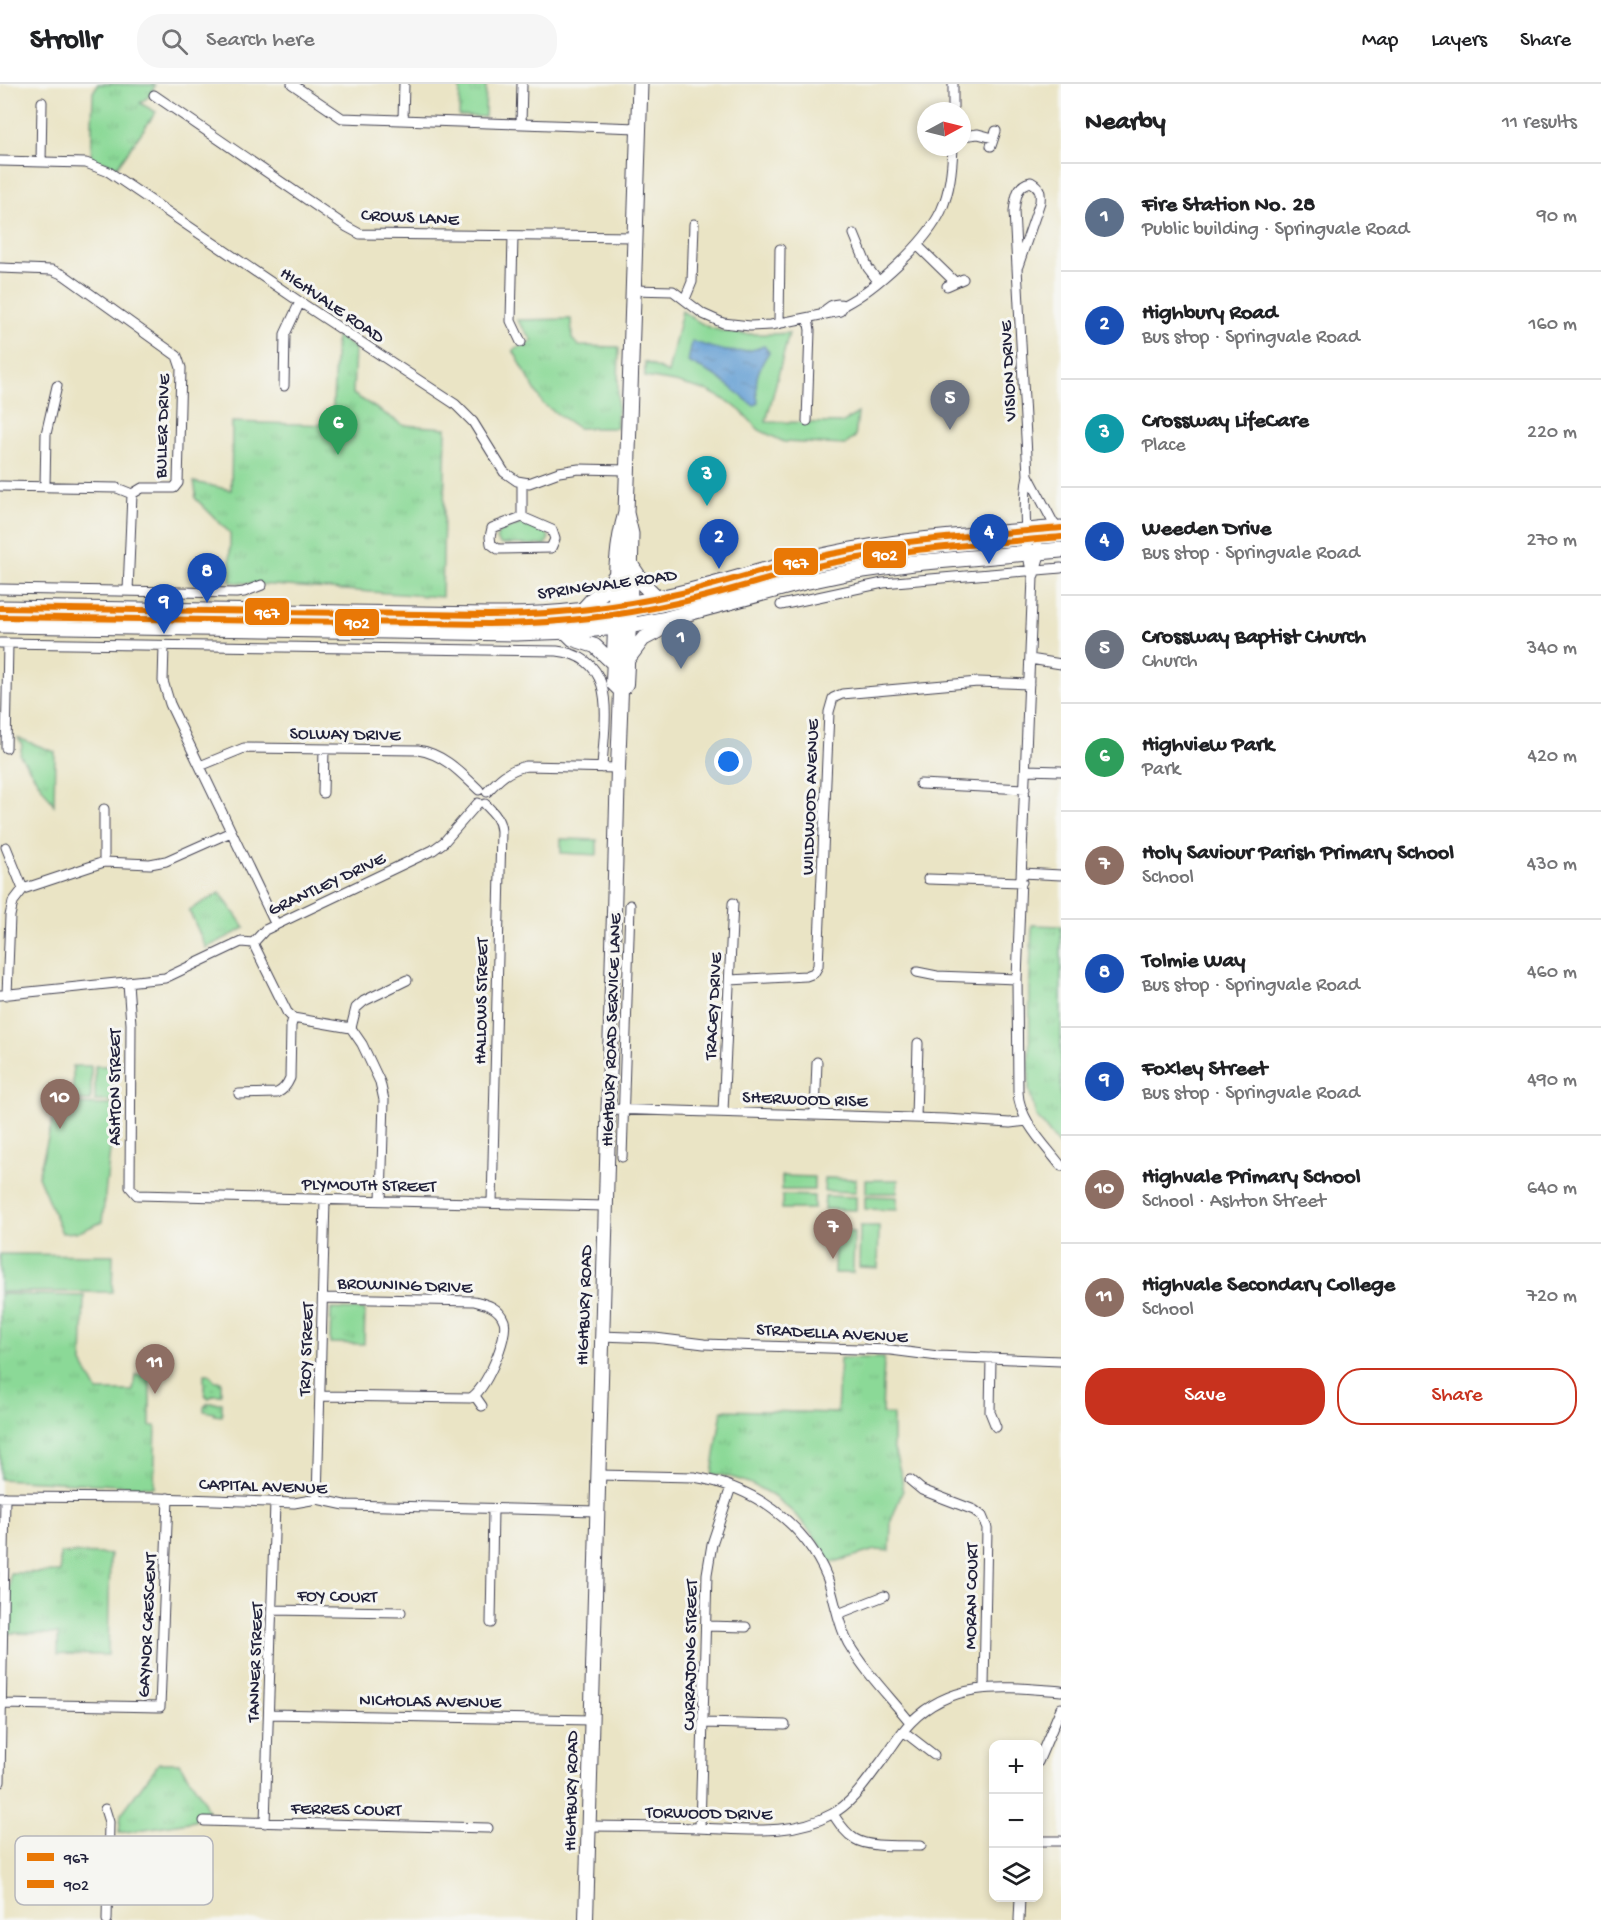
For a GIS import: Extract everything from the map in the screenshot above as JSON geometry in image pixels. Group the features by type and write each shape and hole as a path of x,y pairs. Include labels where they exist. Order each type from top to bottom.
{"main road":[{"name":"HIGHBURY ROAD","path":"621,691 613,683 630,564 631,534 626,513 640,84"},
{"name":"HIGHBURY ROAD","path":"623,604 617,574 620,532 626,513"},
{"name":"SPRINGVALE ROAD","path":"0,608 502,615 584,609 657,598 802,560 851,550 1059,528"},
{"path":"0,625 566,632 622,627 666,619 811,580 856,571 914,563 1061,550"},
{"path":"630,564 644,585 657,598"},
{"path":"584,609 604,591 617,574"},
{"path":"628,659 643,639 658,631 666,619"},
{"name":"HIGHBURY ROAD","path":"586,1920 618,768 621,691 626,684 628,659 622,627"},
{"path":"566,632 573,639 595,646 614,664"}],"street":[{"path":"292,84 342,117 638,128"},
{"path":"403,119 404,84"},
{"path":"521,124 522,84"},
{"path":"953,84 953,102"},
{"name":"CROWS LANE","path":"154,95 360,234 634,237"},
{"path":"41,162 42,102"},
{"path":"971,135 978,134 993,138"},
{"path":"633,290 673,291 703,314 723,323 750,326 808,319 823,313 833,314 878,281 917,245 940,212 952,172 953,156"},
{"name":"HIGHVALE ROAD","path":"0,161 86,164 109,172 461,409 473,422 504,472 512,479 522,483"},
{"name":"VISION DRIVE","path":"1018,266 1040,202 1041,194 1038,186 1031,182 1022,185 1017,192 1014,211 1028,475 1026,484 1033,552 1017,979 1018,1092 1021,1109"},
{"path":"686,299 692,282 694,224"},
{"path":"854,234 868,268 878,281"},
{"path":"513,236 511,321 521,342"},
{"path":"917,245 955,282"},
{"path":"779,249 779,323"},
{"name":"BULLER DRIVE","path":"0,268 52,270 64,275 177,357 181,368 178,483 174,488 142,488 132,494 117,488 0,486"},
{"path":"284,386 285,334 300,302"},
{"path":"807,420 810,330 808,319"},
{"path":"45,486 46,434 57,386"},
{"path":"522,517 522,483 572,470 627,470"},
{"name":"VISION DRIVE","path":"1028,475 1059,528"},
{"path":"128,591 132,494"},
{"path":"522,517 552,530 555,539 551,548 498,549 491,544 492,528 522,517"},
{"path":"781,605 883,582 1061,568"},
{"path":"0,589 236,593 262,585"},
{"path":"39,590 39,626"},
{"path":"224,611 224,647"},
{"path":"6,748 4,643 556,651 575,654 593,667 599,676 604,693 602,768"},
{"path":"164,646 163,681 166,695 276,925"},
{"path":"1030,659 1061,664"},
{"name":"WILDWOOD AVENUE","path":"730,980 806,976 814,973 818,966 829,712 833,698 842,694 978,682 1029,684"},
{"name":"SOLWAY DRIVE","path":"200,766 244,748 424,751 447,761 483,791"},
{"path":"323,793 324,749"},
{"path":"482,804 488,800 483,791 512,769 526,766 618,768"},
{"path":"1026,770 1061,771"},
{"path":"920,784 1025,789"},
{"name":"GRANTLEY DRIVE","path":"4,995 165,978 241,942 253,943 265,930 433,850 482,804"},
{"name":"HALLOWS STREET","path":"482,804 497,816 501,823 492,1203"},
{"path":"104,809 104,862"},
{"path":"4,995 10,916 13,902 23,889 104,862 150,864 166,861 231,832"},
{"path":"6,847 23,889"},
{"path":"928,879 1022,878 1061,875"},
{"name":"TRACEY DRIVE","path":"723,1111 733,903"},
{"name":"HIGHBURY ROAD SERVICE LANE","path":"622,1157 630,905"},
{"path":"253,943 287,1012 293,1018 351,1028 362,1044 380,1082 384,1100 381,1200"},
{"path":"917,972 937,976 1017,979"},
{"path":"351,1028 356,1008 364,1000 408,980"},
{"name":"ASHTON STREET","path":"128,983 131,1024 130,1180 132,1192"},
{"path":"239,1094 277,1093 287,1085 290,1078 293,1018"},
{"path":"916,1118 918,1043"},
{"path":"815,1114 817,1062"},
{"name":"SHERWOOD RISE","path":"608,1108 1010,1123 1028,1121"},
{"path":"1000,1122 1021,1109 1061,1166"},
{"name":"PLYMOUTH STREET","path":"132,1192 142,1196 605,1206"},
{"name":"TROY STREET","path":"317,1499 325,1200"},
{"name":"BROWNING DRIVE","path":"323,1298 474,1301 493,1307 504,1321 505,1332 483,1386 475,1396"},
{"name":"STRADELLA AVENUE","path":"601,1336 655,1338 704,1344 891,1350 938,1356 1061,1361"},
{"path":"991,1358 990,1412 996,1427"},
{"path":"320,1396 463,1399 475,1396 482,1406"},
{"path":"598,1475 694,1477 731,1487 771,1507 800,1533 821,1563 847,1640 859,1660 910,1722"},
{"name":"MORAN COURT","path":"910,1480 922,1490 974,1510 982,1516 987,1528 984,1687"},
{"name":"CURRAJONG STREET","path":"700,1828 707,1574 712,1544 731,1487"},
{"path":"0,1782 3,1704 2,1497"},
{"name":"CAPITAL AVENUE","path":"2,1497 168,1498 305,1503 317,1499 345,1505 597,1511"},
{"name":"GAYNOR CRESCENT","path":"3,1704 160,1707 168,1498"},
{"name":"TANNER STREET","path":"266,1823 275,1502"},
{"path":"491,1623 493,1509"},
{"path":"838,1614 884,1596"},
{"name":"FOY COURT","path":"272,1610 401,1612"},
{"path":"706,1626 746,1627"},
{"name":"TORWOOD DRIVE","path":"589,1826 789,1829 833,1814 863,1786 910,1722 935,1703 968,1690 984,1687 1061,1691"},
{"path":"1043,1750 1061,1708"},
{"name":"NICHOLAS AVENUE","path":"269,1714 591,1720"},
{"path":"704,1723 785,1725"},
{"path":"903,1731 934,1755"},
{"path":"105,1809 109,1822 109,1836"},
{"path":"833,1814 843,1830 856,1840 869,1844 921,1846"},
{"name":"FERRES COURT","path":"204,1821 488,1828"},
{"path":"1043,1841 1061,1841"},
{"path":"1019,1920 1020,1902"},
{"path":"107,1905 107,1920"}],"green space":[{"path":"98,84 155,85 151,95 140,103 156,112 117,167 105,162 91,161 93,92"},
{"path":"460,84 486,84 485,117 459,116"},
{"path":"682,311 720,331 750,334 789,333 766,422 842,423 858,413 855,437 845,445 784,442 759,430 729,402 708,391 645,377 645,362 668,373"},
{"path":"571,319 572,339 579,346 619,347 617,428 578,428 543,404 513,350 533,341 517,320"},
{"path":"336,336 355,348 353,394 403,425 446,428 442,597 230,582 230,533 195,498 194,482 231,490 232,422 332,425"},
{"path":"524,523 546,532 549,538 545,545 500,544 496,539 499,532"},
{"path":"18,738 55,752 54,805 20,755 22,745"},
{"path":"561,839 597,840 597,855 561,853"},
{"path":"220,893 245,928 206,948 189,910"},
{"path":"1032,925 1061,926 1061,1148 1036,1116 1029,1090"},
{"path":"73,1066 91,1066 91,1101 73,1101"},
{"path":"95,1066 113,1066 113,1101 95,1101"},
{"path":"57,1104 115,1105 102,1222 79,1232 62,1233 38,1176"},
{"path":"782,1176 814,1177 814,1190 782,1190"},
{"path":"825,1178 856,1179 856,1192 824,1191"},
{"path":"866,1180 898,1180 897,1193 866,1193"},
{"path":"782,1195 814,1196 814,1209 782,1209"},
{"path":"825,1196 856,1197 856,1210 824,1209"},
{"path":"865,1196 897,1197 897,1210 865,1209"},
{"path":"860,1226 879,1226 878,1268 859,1267"},
{"path":"835,1231 854,1232 853,1273 834,1273"},
{"path":"0,1254 113,1255 112,1292 0,1292"},
{"path":"0,1294 84,1296 82,1363 97,1391 133,1391 135,1375 150,1376 150,1426 156,1426 154,1487 0,1479"},
{"path":"331,1309 365,1310 364,1344 330,1343"},
{"path":"840,1358 884,1358 882,1414 893,1415 893,1446 903,1490 891,1521 890,1551 876,1550 830,1563 809,1530 782,1503 767,1492 750,1484 731,1477 712,1474 722,1410 837,1413"},
{"path":"204,1374 209,1374 215,1381 221,1381 221,1395 209,1398 206,1396"},
{"path":"208,1403 222,1403 222,1416 204,1411"},
{"path":"60,1553 110,1554 108,1655 58,1654 58,1634 8,1633 10,1573 60,1572"},
{"path":"159,1763 179,1763 203,1798 208,1812 198,1813 195,1821 119,1833 121,1814"}],"water":[{"path":"692,341 737,352 764,346 769,352 758,376 756,388 758,402 754,406 716,376 688,362"}],"transit line":[{"name":"967","path":"0,608 488,615 560,612 654,599 792,563 860,549 946,538 1061,528"},
{"name":"902","path":"0,617 488,624 560,621 654,608 716,594 812,567 860,558 946,547 1061,537"}],"place":[{"name":"Crossway Baptist Church","path":"950,430"},
{"name":"Highview Park","path":"338,455"},
{"name":"Crossway LifeCare","path":"707,506"},
{"name":"Weeden Drive","path":"989,564"},
{"name":"Highbury Road","path":"719,569"},
{"name":"Tolmie Way","path":"207,603"},
{"name":"Foxley Street","path":"164,634"},
{"name":"Fire Station No. 28","path":"681,669"},
{"name":"Highvale Primary School","path":"60,1129"},
{"name":"Holy Saviour Parish Primary School","path":"833,1259"},
{"name":"Highvale Secondary College","path":"155,1394"}]}
